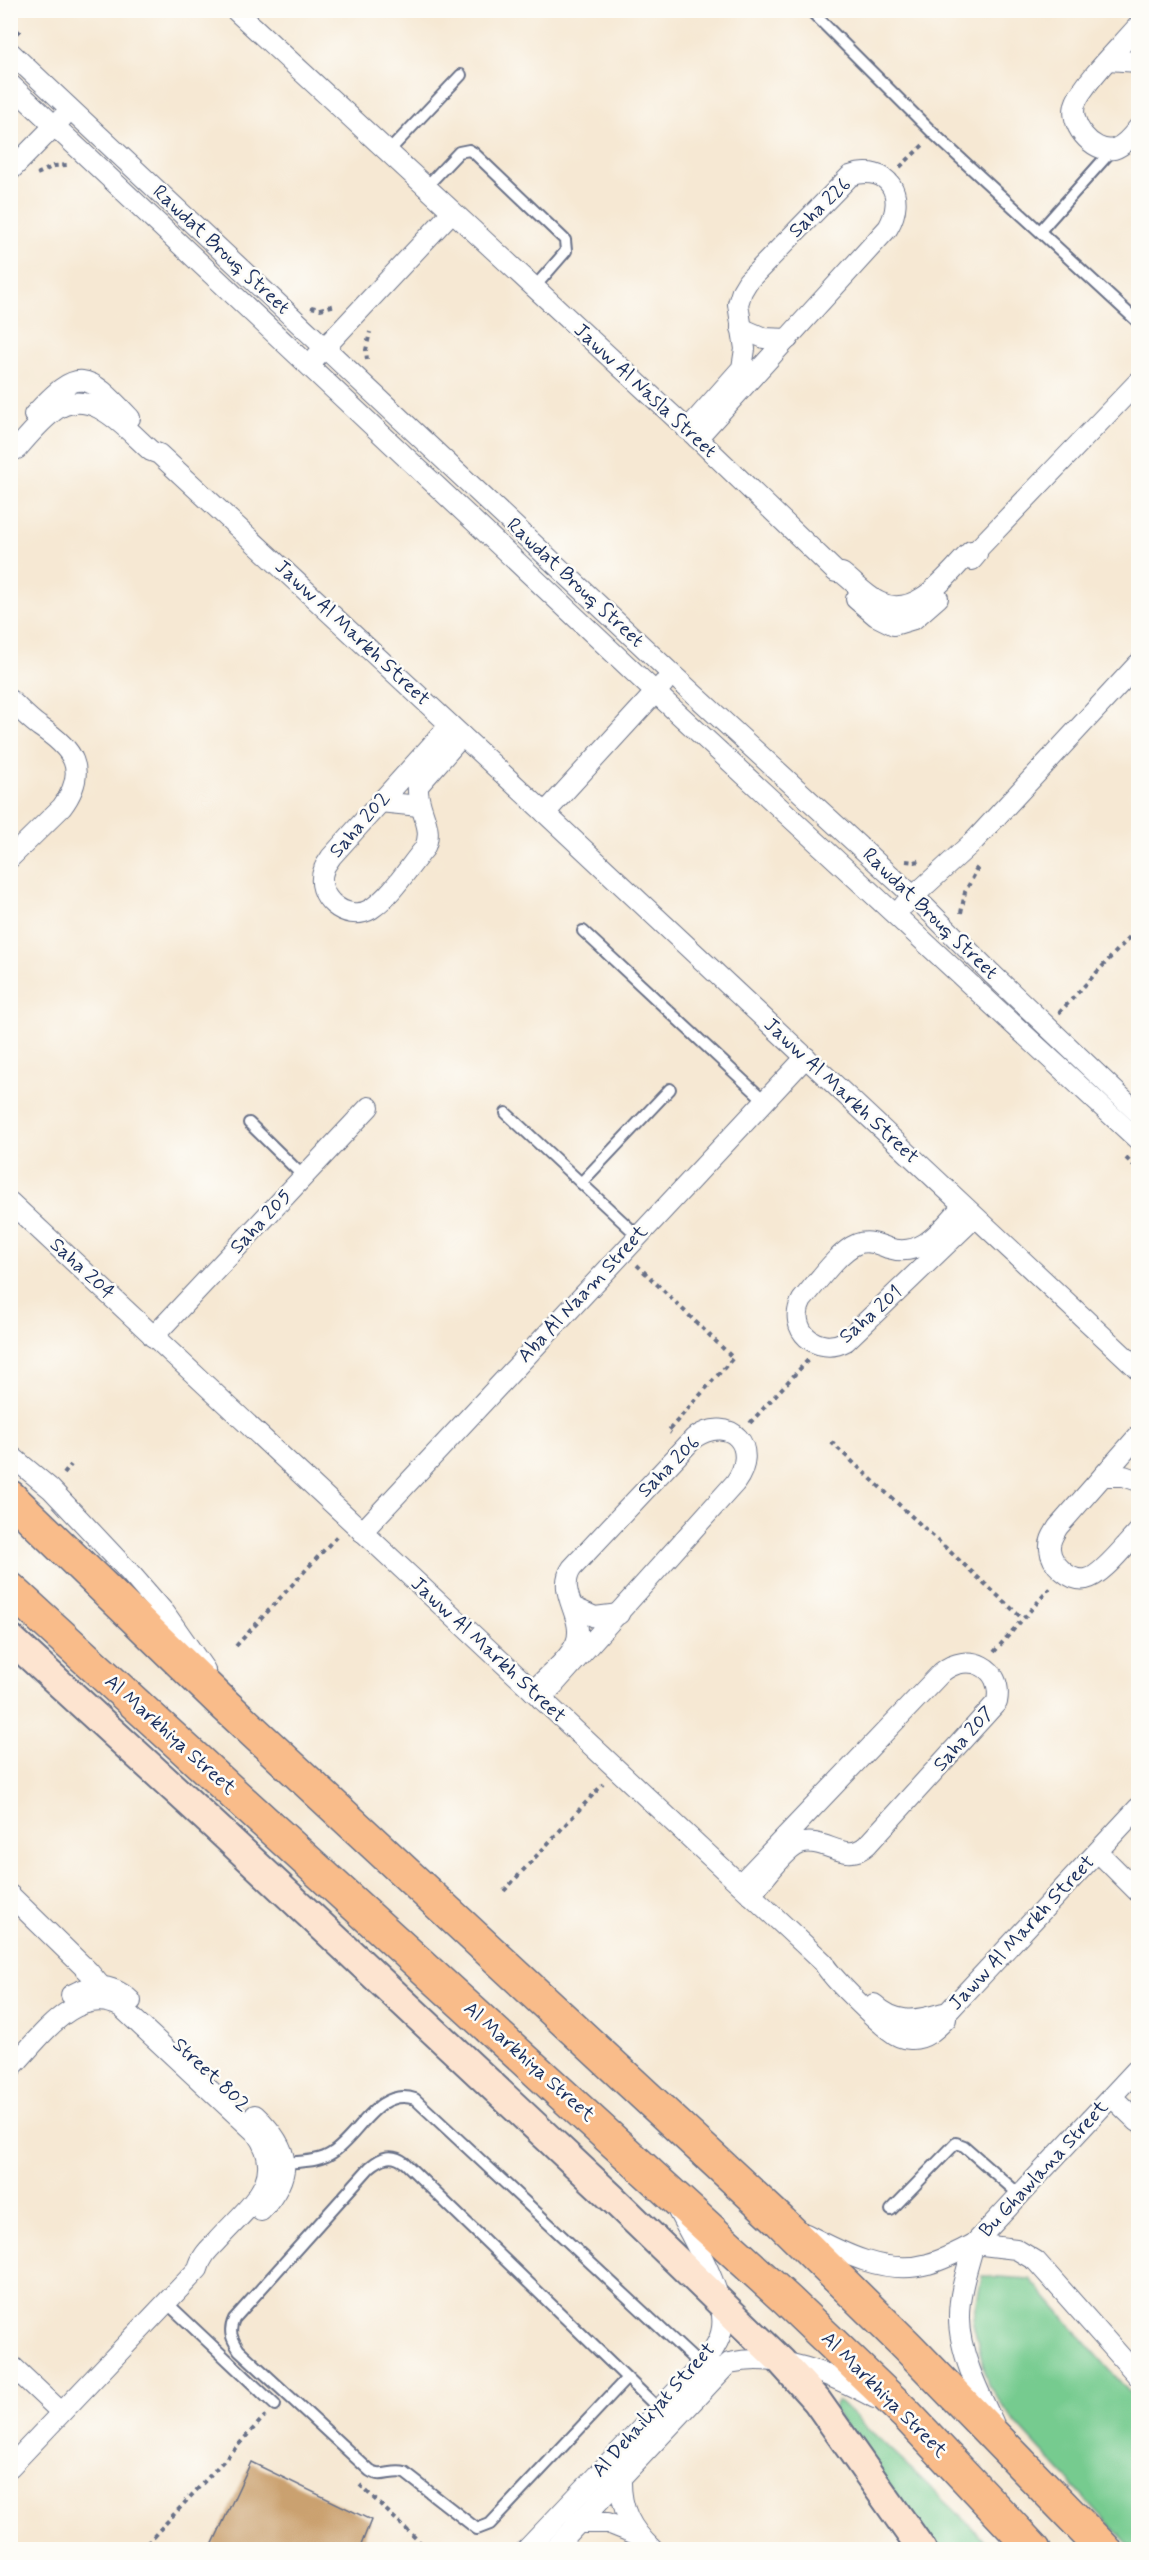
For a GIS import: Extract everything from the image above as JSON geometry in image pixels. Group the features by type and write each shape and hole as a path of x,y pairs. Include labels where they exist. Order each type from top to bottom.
{"highway":[{"path":"10,1497 226,1706 780,2221 1006,2447 1104,2550"},
{"name":"Al Markhiya Street","path":"10,1589 666,2187 906,2414 1034,2550"}],"main road":[{"name":"Al Markhiya Street","path":"10,1638 225,1835 614,2199 720,2305 781,2361 817,2401 922,2550"}],"street":[{"name":"Jaww Al Nasla Street","path":"235,10 533,289 692,434 836,572 842,573 876,601 897,608 916,602 941,581 971,550 976,551 1138,382"},
{"path":"1138,26 1076,101 1074,109 1076,121 1084,136 1103,149 1113,149 1122,145 1138,128"},
{"name":"Rawdat Brouq Street","path":"10,52 672,674 918,901 1138,1113"},
{"path":"1108,60 1138,62"},
{"name":"Rawdat Brouq Street","path":"10,84 655,692 1138,1140"},
{"path":"10,171 71,109"},
{"name":"Saha 226","path":"692,434 742,368 745,350 738,304 748,281 850,176 861,172 875,173 887,180"},
{"path":"692,434 788,339 888,228 894,218 897,202 895,191 887,180"},
{"path":"308,365 452,213"},
{"path":"741,328 764,338 788,339"},
{"name":"Jaww Al Markh Street","path":"10,441 56,392 68,382 83,380 95,385 109,396 157,446 159,454"},
{"name":"Jaww Al Markh Street","path":"10,452 17,449 52,412 62,405 78,401 100,408 151,451 159,454 1138,1369"},
{"path":"901,921 918,901 964,859 975,840 1138,664"},
{"path":"545,813 672,674"},
{"path":"10,700 39,725 54,734 68,749 76,764 75,784 70,797 10,858"},
{"name":"Saha 202","path":"456,730 418,786 419,806 429,829 429,840 424,849 380,901 369,910 354,913 339,909 327,899 322,885 323,870 331,857 380,802 456,730"},
{"path":"380,802 419,806"},
{"name":"Aba Al Naam Street","path":"356,1526 623,1252 806,1057"},
{"name":"Saha 205","path":"153,1337 369,1107"},
{"name":"Saha 204","path":"10,1202 153,1337"},
{"name":"Saha 201","path":"969,1211 899,1290 846,1341 836,1346 820,1346 812,1342 800,1327 797,1317 802,1300 849,1249 867,1242 913,1251 922,1247 969,1211"},
{"path":"891,1248 900,1268 899,1290"},
{"name":"Jaww Al Markh Street","path":"153,1337 824,1963 834,1967 878,2008 892,2017 915,2021 946,2014 1138,1808"},
{"name":"Saha 206","path":"537,1695 575,1645 579,1628 567,1584 568,1574 572,1568 685,1448 704,1431 715,1428 737,1436"},
{"path":"537,1695 619,1614 742,1474 746,1456 744,1447 737,1436"},
{"path":"1138,1436 1051,1538 1050,1550 1054,1563 1064,1572 1077,1579 1087,1579 1097,1574 1138,1532"},
{"path":"10,1455 51,1489 165,1613 205,1669 226,1706"},
{"path":"1103,1476 1124,1476 1138,1481"},
{"path":"573,1607 595,1617 619,1614"},
{"path":"746,1890 815,1805 942,1672 951,1664 961,1661 973,1662 982,1666"},
{"name":"Saha 207","path":"746,1890 795,1847 807,1843 853,1854 861,1851 997,1702 999,1691 995,1680 982,1666"},
{"path":"815,1805 815,1828 826,1847"},
{"name":"Jaww Al Markh Street","path":"1098,1852 1138,1892"},
{"path":"10,1895 89,1971 100,1985 80,1990 65,2000 10,2055"},
{"name":"Street 802","path":"100,1985 117,1990 127,1997 266,2125 277,2138 286,2163 284,2177 269,2202 213,2262 198,2269"},
{"name":"Street 802","path":"10,2069 66,2012 87,2002 105,2000 121,2007 256,2133 269,2157 268,2175 263,2188 205,2254 198,2269 10,2467"},
{"name":"Bu Ghawlana Street","path":"780,2221 834,2249 867,2262 907,2268 934,2262 974,2244 1138,2068"},
{"path":"1112,2097 1138,2122"},
{"name":"Al Dehailiyat Street","path":"526,2550 700,2365 717,2343 722,2332 720,2305 708,2268 666,2187"},
{"path":"974,2244 1016,2249 1036,2261 1138,2376"},
{"name":"Bu Ghawlana Street","path":"974,2244 958,2318 973,2382 1006,2447"},
{"name":"Al Dehailiyat Street","path":"553,2550 729,2363 744,2360 781,2361 845,2381 906,2414"},
{"path":"10,2364 57,2417"},
{"path":"10,2382 57,2417"},
{"path":"621,2477 623,2508 638,2535 653,2550"},
{"path":"576,2523 608,2523 638,2535"}],"lane":[{"path":"810,10 934,134 1138,322"},
{"path":"388,153 461,75"},
{"path":"1040,231 1113,149"},
{"path":"425,188 459,152 470,150 474,153 565,240 566,251 533,289"},
{"path":"583,931 765,1101"},
{"path":"581,1183 670,1089"},
{"path":"506,1113 638,1236"},
{"path":"249,1123 304,1177"},
{"path":"286,2163 314,2160 332,2154 368,2117 389,2100 399,2096 415,2099 700,2365"},
{"path":"891,2210 956,2143 964,2146 1021,2196"},
{"path":"627,2378 490,2524 477,2529 405,2473 380,2475 370,2471 239,2350 232,2338 230,2327 234,2319 370,2167 377,2160 388,2156 398,2158 405,2163 627,2378 659,2409"},
{"path":"166,2302 275,2405"}],"path":[{"path":"10,146 16,120 14,114"},
{"path":"887,180 934,134"},
{"path":"1059,1013 1138,928"},
{"path":"623,1252 733,1358 668,1431 685,1448"},
{"path":"737,1436 820,1346"},
{"path":"831,1442 1023,1619"},
{"path":"236,1646 356,1526"},
{"path":"982,1666 1064,1572"},
{"path":"504,1891 616,1770"},
{"path":"141,2550 275,2405"}],"green space":[{"path":"982,2276 1030,2279 1138,2402 1138,2549 1132,2549 1013,2420 988,2385 973,2323"},
{"path":"838,2400 969,2524 991,2549 937,2549 832,2409"}],"building":[{"path":"251,2462 371,2520 359,2550 210,2550"}]}
